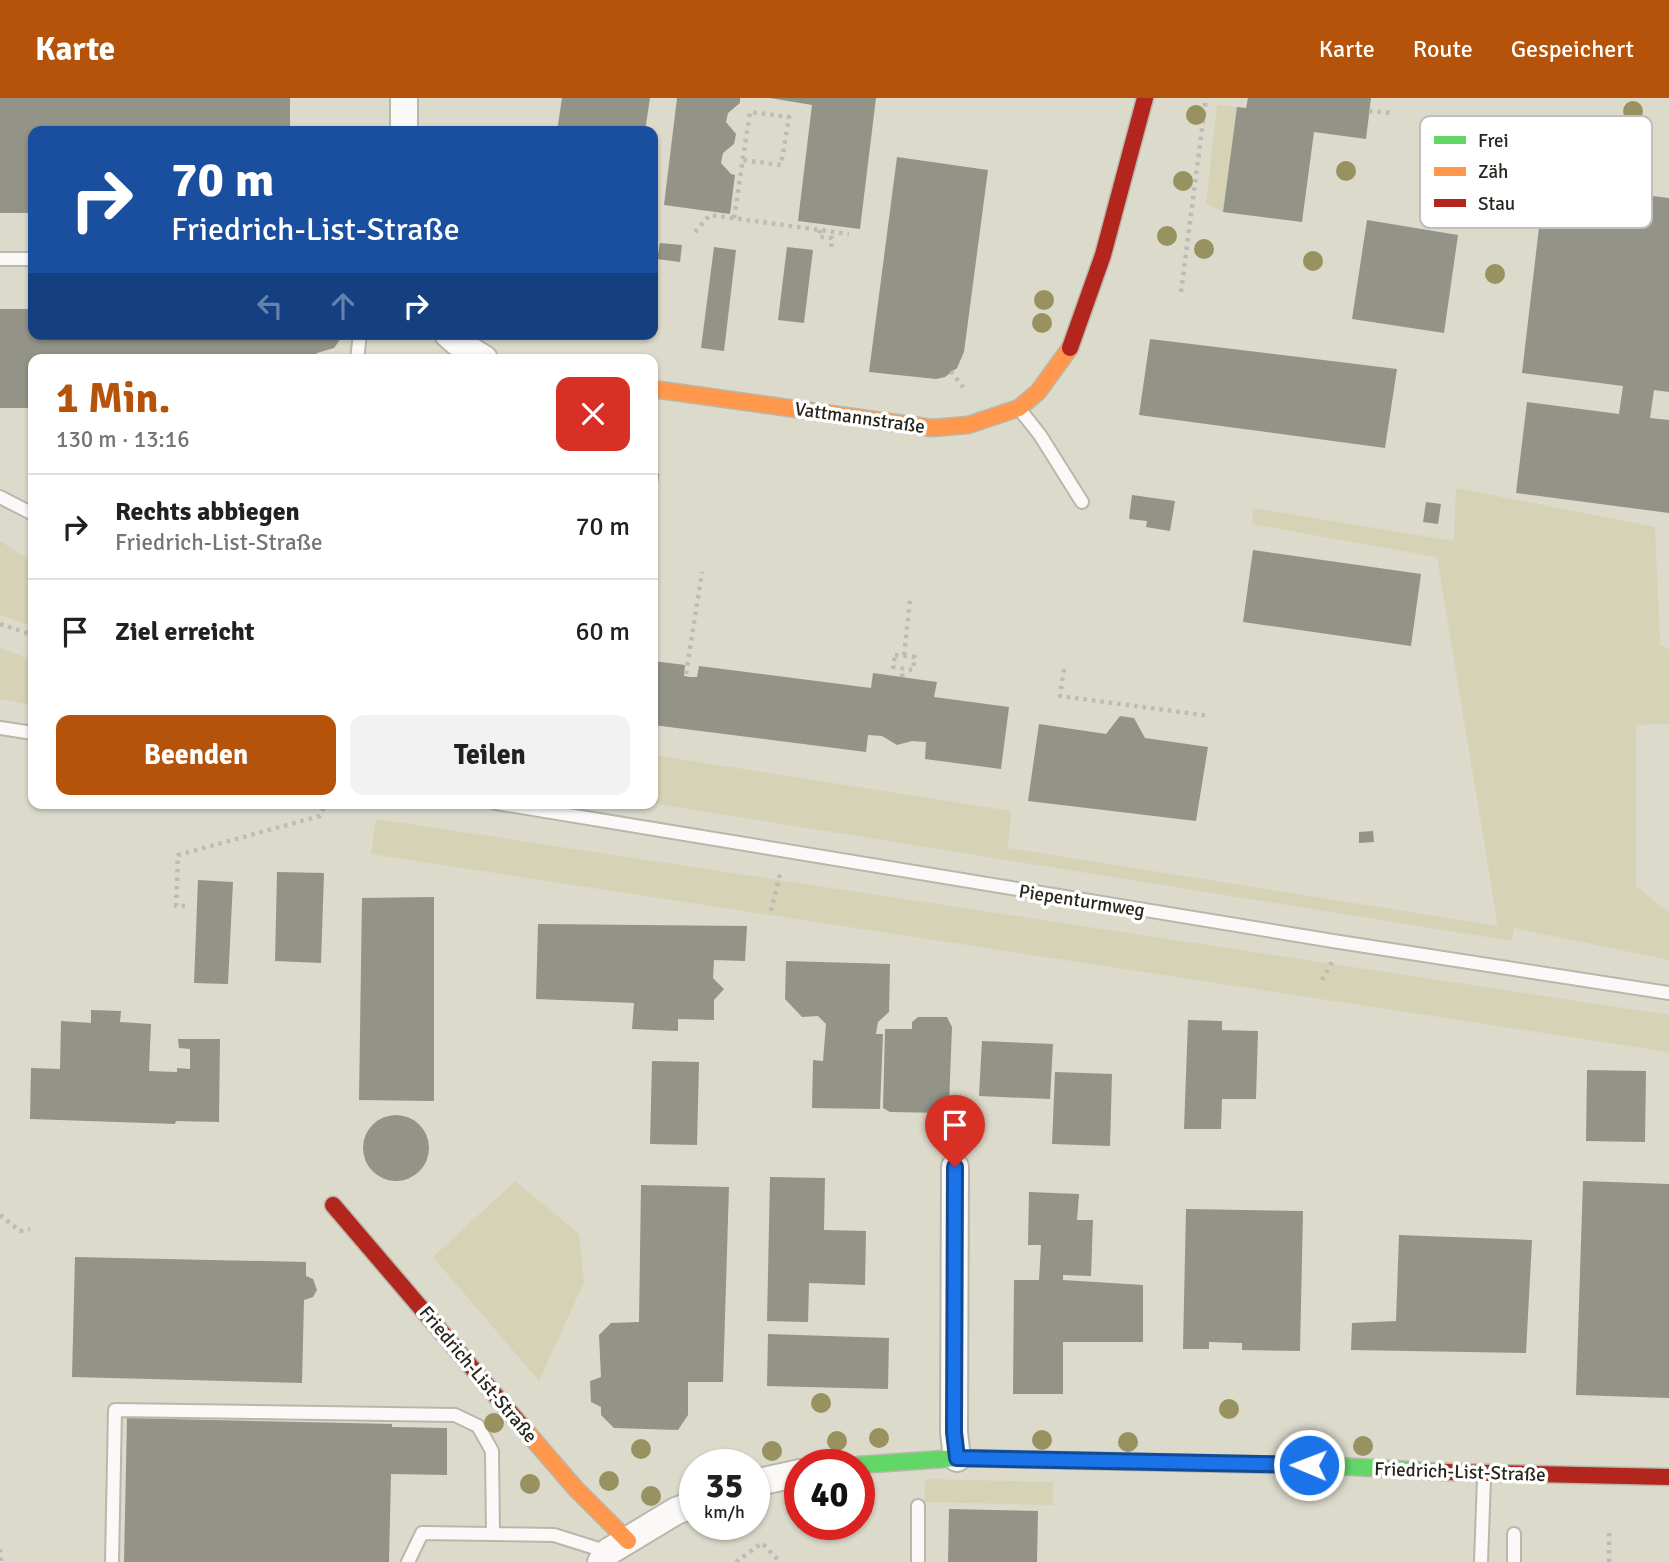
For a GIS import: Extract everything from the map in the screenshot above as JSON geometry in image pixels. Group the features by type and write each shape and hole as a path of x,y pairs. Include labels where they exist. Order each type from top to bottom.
{"street":[{"path":"404,98 404,126"},
{"name":"Vattmannstraße","path":"658,390 932,428 968,425 1019,408 1038,392 1069,352 1103,255 1144,98"},
{"path":"455,340 476,354"},
{"path":"955,1167 954,1432 957,1458"},
{"name":"Friedrich-List-Straße","path":"333,1205 576,1489 612,1552"},
{"name":"Friedrich-List-Straße","path":"875,1464 957,1458 1669,1477"},
{"path":"612,1552 679,1510"}],"lane":[{"path":"0,259 28,259"},
{"path":"1019,408 1040,435 1082,502"},
{"path":"0,497 28,511"},
{"path":"0,728 28,732"},
{"name":"Piepenturmweg","path":"532,809 1669,993"},
{"path":"113,1562 115,1410 455,1415 478,1426 492,1451 493,1534"},
{"path":"1481,1562 1484,1474"},
{"path":"918,1506 918,1562"},
{"path":"408,1562 422,1533 554,1535 612,1552"},
{"path":"1514,1534 1514,1562"}],"path":[{"path":"1181,292 1206,98"},
{"path":"1369,111 1393,113"},
{"path":"734,218 742,160 750,112 789,117 781,164 742,160"},
{"path":"695,232 710,215 849,234"},
{"path":"820,230 819,237 832,238 831,248"},
{"path":"686,674 702,572"},
{"path":"904,655 910,600"},
{"path":"0,624 28,633"},
{"path":"895,655 915,657 913,670 903,668 893,667 895,655"},
{"path":"902,677 903,668"},
{"path":"1064,669 1060,696 1210,716"},
{"path":"185,906 176,906 178,855 320,816 323,809"},
{"path":"771,911 786,852"},
{"path":"0,1215 20,1231 30,1229"},
{"path":"1609,1533 1609,1562"},
{"path":"736,1562 762,1543 780,1562"},
{"path":"0,1549 1,1562"}],"shaded area":[{"path":"1217,105 1237,107 1223,212 1206,204"},
{"path":"1456,488 1655,527 1660,645 1669,649 1669,724 1636,725 1636,886 1669,913 1669,960 1514,928 1512,941 658,804 658,756 1011,811 1008,848 1498,926 1437,557 1252,524 1253,508 1454,541"},
{"path":"0,541 28,559 28,624 0,615"},
{"path":"0,648 28,658 28,704 0,699"},
{"path":"376,819 1669,1015 1669,1052 371,854"},
{"path":"515,1181 579,1234 584,1282 539,1381 433,1257"},
{"path":"925,1479 1053,1482 1053,1505 924,1502"}],"building":[{"path":"0,98 290,98 290,126 28,126 28,213 0,213"},
{"path":"562,98 650,98 646,126 558,126"},
{"path":"677,98 740,98 740,103 728,113 726,122 736,134 734,144 723,153 721,163 735,175 730,214 664,205"},
{"path":"770,98 876,98 860,229 798,221 812,105"},
{"path":"1248,98 1371,98 1366,139 1314,132 1302,222 1223,212 1237,107 1246,108"},
{"path":"897,157 988,170 964,352 957,368 945,377 936,379 869,372"},
{"path":"1652,196 1669,198 1669,392 1654,390 1650,418 1669,420 1669,513 1516,493 1527,402 1619,414 1623,386 1522,373 1539,228 1652,228"},
{"path":"1367,220 1458,235 1444,333 1352,319"},
{"path":"660,243 682,245 680,262 658,259"},
{"path":"714,247 736,250 724,351 701,348"},
{"path":"787,247 813,250 804,323 778,320"},
{"path":"0,309 28,309 28,340 340,340 334,348 317,354 28,354 28,408 0,408"},
{"path":"1150,339 1397,369 1385,448 1139,415"},
{"path":"1132,495 1175,501 1170,531 1146,527 1147,521 1129,519"},
{"path":"1426,502 1441,504 1438,524 1423,522"},
{"path":"1253,550 1421,574 1411,646 1243,622"},
{"path":"658,662 685,665 684,676 690,677 697,677 699,666 871,688 873,673 937,682 934,697 1009,707 1001,769 925,759 926,742 912,741 897,745 882,736 868,735 866,752 658,726"},
{"path":"1120,716 1134,718 1145,738 1208,747 1196,821 1028,801 1039,724 1106,734"},
{"path":"1373,831 1374,842 1359,843 1359,832"},
{"path":"277,872 324,873 321,963 275,961"},
{"path":"198,880 233,882 228,984 194,983"},
{"path":"434,897 434,1101 359,1100 362,898"},
{"path":"538,924 747,926 745,961 714,960 713,978 724,989 714,1000 714,1020 678,1019 678,1031 632,1029 634,1003 536,999"},
{"path":"786,961 890,964 889,1012 878,1022 876,1034 883,1034 880,1109 812,1108 813,1060 823,1061 826,1024 818,1016 802,1017 785,999"},
{"path":"91,1010 121,1011 120,1022 151,1024 149,1071 177,1072 177,1068 190,1069 190,1049 179,1048 178,1039 220,1039 219,1122 176,1121 175,1124 30,1119 31,1068 60,1069 61,1021 91,1023"},
{"path":"918,1017 947,1017 952,1027 949,1105 943,1113 890,1112 883,1108 885,1029 912,1029 912,1022"},
{"path":"1188,1020 1222,1021 1222,1030 1258,1031 1256,1099 1222,1099 1221,1129 1184,1129"},
{"path":"982,1041 1053,1044 1050,1099 979,1096"},
{"path":"652,1061 699,1062 697,1145 650,1144"},
{"path":"1587,1070 1646,1071 1645,1142 1586,1141"},
{"path":"1055,1072 1112,1074 1110,1146 1052,1144"},
{"path":"389,1115 403,1115 415,1120 424,1129 429,1148 427,1161 420,1172 403,1181 389,1181 377,1176 368,1167 363,1155 363,1141 368,1129 377,1120"},
{"path":"770,1177 825,1178 824,1230 866,1231 865,1285 809,1283 808,1322 767,1321"},
{"path":"1583,1181 1669,1184 1669,1398 1576,1395"},
{"path":"641,1185 729,1187 723,1382 688,1382 688,1415 678,1430 614,1428 601,1415 601,1407 591,1402 590,1381 601,1377 599,1335 611,1323 639,1322"},
{"path":"1029,1192 1079,1194 1077,1220 1093,1220 1091,1276 1063,1275 1063,1280 1143,1285 1143,1342 1063,1342 1063,1394 1013,1394 1014,1280 1039,1280 1041,1245 1028,1245"},
{"path":"1186,1209 1303,1211 1300,1351 1242,1350 1242,1343 1209,1342 1209,1349 1183,1349"},
{"path":"1399,1235 1532,1240 1526,1353 1351,1350 1352,1323 1396,1321"},
{"path":"75,1257 306,1262 306,1276 313,1279 317,1290 313,1297 304,1300 302,1383 72,1377"},
{"path":"768,1334 889,1338 888,1389 767,1386"},
{"path":"127,1418 392,1424 392,1427 447,1428 447,1475 391,1474 389,1562 124,1562"},
{"path":"949,1509 1038,1511 1037,1562 948,1562"}],"traffic: fast":[{"path":"875,1464 957,1458 1336,1466 1447,1472"}],"traffic: slow":[{"path":"658,390 932,428 968,425 1019,408 1038,392 1070,348"},
{"path":"526,1431 576,1489 628,1541"}],"traffic: jam":[{"path":"1070,348 1103,255 1145,98"},
{"path":"333,1205 526,1431"},
{"path":"1447,1472 1669,1477"}],"route":[{"path":"955,1167 954,1432 957,1458 1309,1465"}]}
